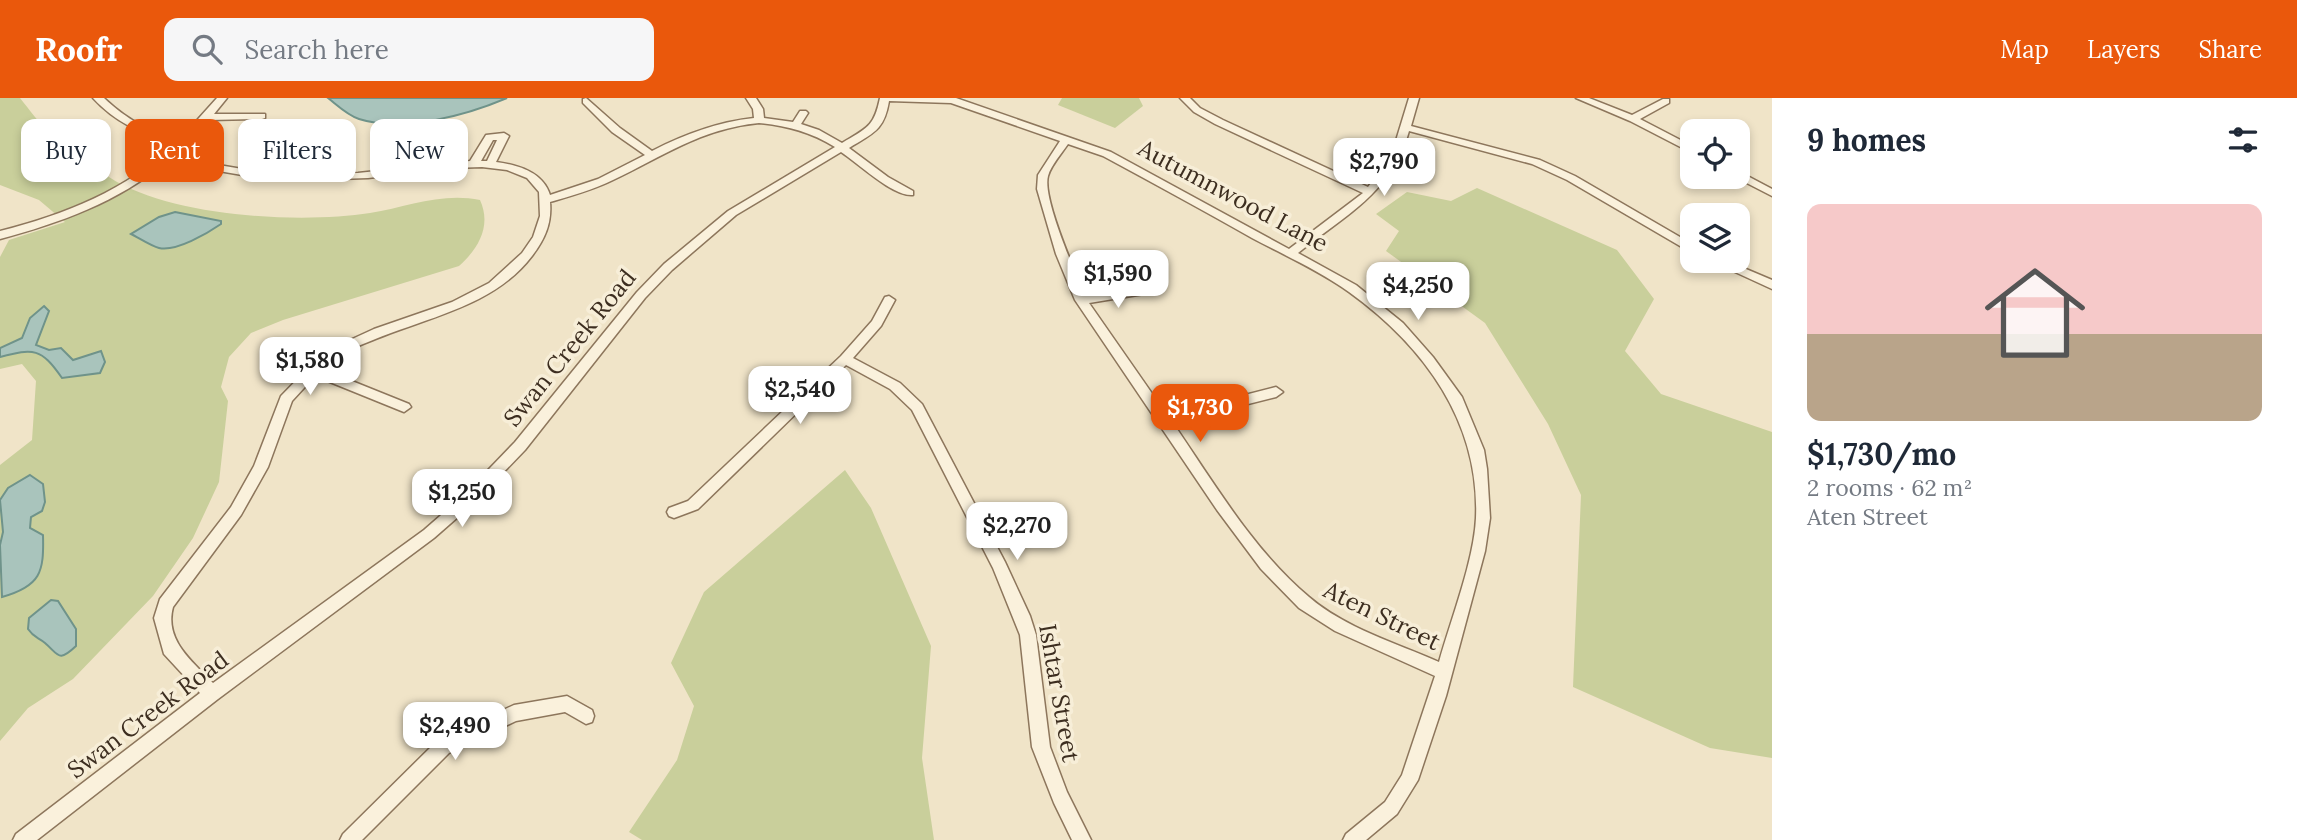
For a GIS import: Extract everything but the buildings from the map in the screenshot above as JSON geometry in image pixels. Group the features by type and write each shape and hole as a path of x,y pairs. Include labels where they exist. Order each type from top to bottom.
{"street":[{"path":"98,98 128,119"},
{"path":"208,117 222,98"},
{"path":"751,98 758,109 759,120"},
{"name":"Autumnwood Lane","path":"885,98 953,99 1113,157 1352,288 1399,326 1429,360 1455,397 1476,450 1482,484 1482,528 1445,672 1409,780 1391,808 1352,840"},
{"name":"Swan Creek Road","path":"22,840 212,694 382,571 469,499 520,446 641,295 690,247 760,195 877,124 885,98"},
{"path":"1185,98 1193,107 1219,122 1368,191"},
{"path":"1291,253 1368,191 1392,164 1415,98"},
{"path":"1581,98 1633,119 1680,144"},
{"path":"586,101 616,130 651,155"},
{"path":"1633,119 1666,101"},
{"path":"796,125 803,113"},
{"path":"208,117 262,116"},
{"path":"548,199 596,184 705,128 759,120 796,125 813,131 909,193"},
{"path":"1404,127 1536,162 1571,178 1680,241"},
{"path":"475,162 489,138 504,136 491,163"},
{"name":"Aten Street","path":"1066,139 1043,175 1042,189 1062,254 1081,300 1247,541 1294,594 1341,626 1445,672"},
{"path":"212,694 170,649 162,618 166,604 236,511 261,467 286,399 312,370 351,343 459,304 503,278 535,245 545,222 548,199 541,185 529,175 491,163 475,162 361,176 309,177 224,169"},
{"path":"1750,181 1772,193"},
{"path":"0,235 82,210 133,182"},
{"path":"1744,273 1772,285"},
{"path":"1081,300 1150,289"},
{"path":"674,512 693,505 845,359 877,323 889,300"},
{"name":"Ishtar Street","path":"845,359 895,386 917,407 1000,567 1028,635 1041,747 1060,797 1082,840"},
{"path":"312,370 404,407"},
{"path":"1163,421 1276,392"},
{"path":"354,838 443,747 514,713 567,704 586,716"}],"green space":[{"path":"0,98 20,98 38,119 21,119 21,182 111,182 111,178 166,201 200,209 273,217 341,216 438,199 466,198 480,200 484,228 477,245 459,266 283,320 251,333 229,357 221,387 228,401 219,482 193,538 153,596 73,679 28,708 0,741 0,465 32,440 36,381 22,364 0,369 0,257 9,240 65,222 39,200 0,185"},
{"path":"1062,98 1139,98 1143,106 1115,128 1058,105"},
{"path":"1477,188 1617,250 1654,299 1625,351 1661,394 1772,432 1772,758 1710,748 1573,687 1581,495 1548,424 1485,323 1386,251 1399,231 1376,214 1407,192 1451,201"},
{"path":"845,470 871,508 931,646 922,758 934,840 642,840 629,832 677,760 694,706 671,663 704,592"}],"water":[{"path":"328,98 507,98 439,119 370,119 370,122 346,112"},
{"path":"175,212 221,221 221,224 192,241 166,248 156,247 131,234 159,217"},
{"path":"44,306 49,311 36,345 49,350 61,348 73,360 101,351 105,362 100,373 62,378 48,361 36,353 21,352 0,357 0,348 22,338 30,318"},
{"path":"30,475 43,484 45,502 42,511 31,517 30,528 43,535 41,568 38,576 25,588 2,597 0,545 3,532 0,500 8,488"},
{"path":"51,600 58,601 76,629 76,646 62,656 56,654 28,629 29,618"}]}
